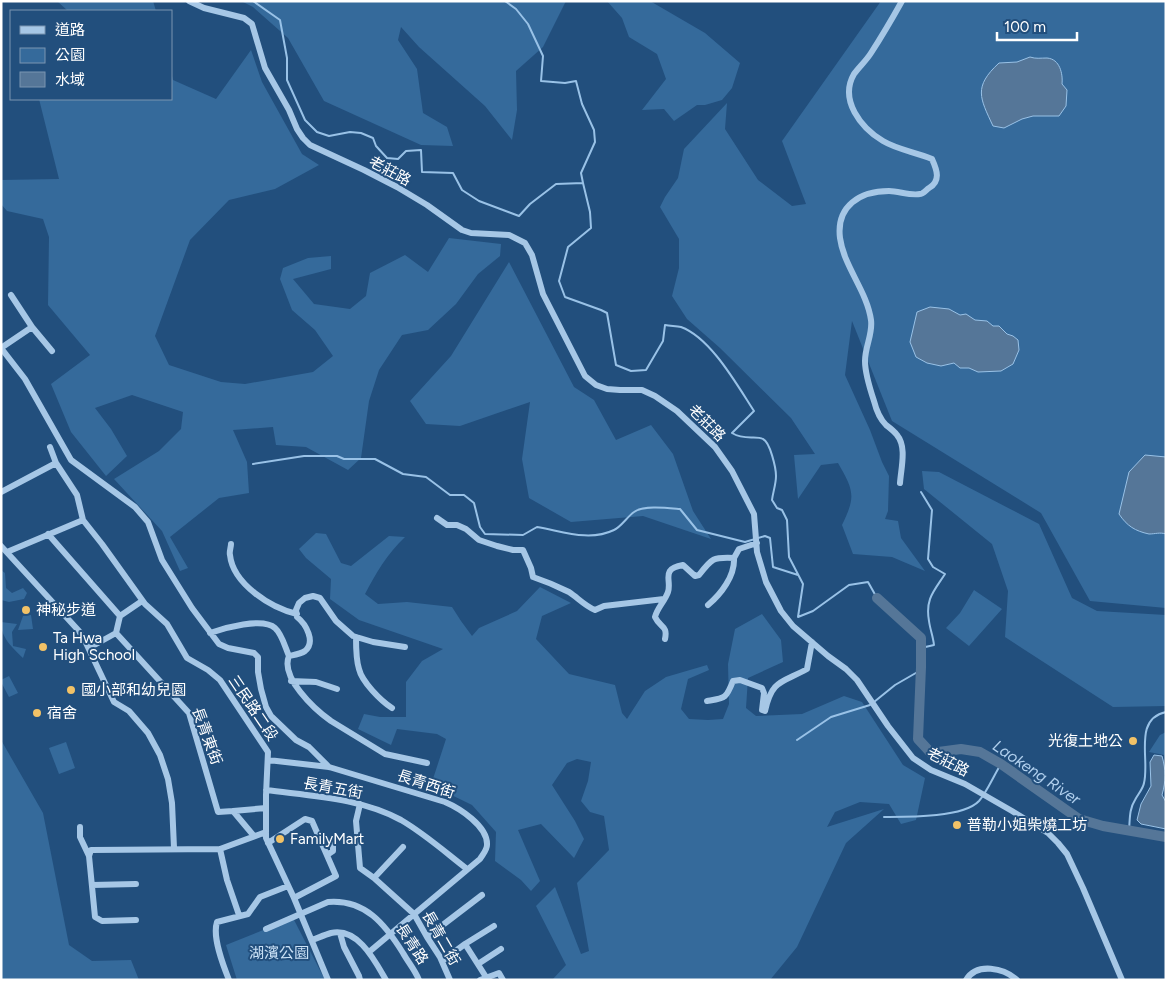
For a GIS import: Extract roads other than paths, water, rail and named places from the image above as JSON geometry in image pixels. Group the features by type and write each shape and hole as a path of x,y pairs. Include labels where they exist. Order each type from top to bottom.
{"street":[{"name":"老莊路","path":"189,1 204,8 244,18 252,24 264,68 289,110 297,129 310,145 397,187 427,205 462,230 509,235 525,243 532,255 543,294 585,376 596,385 620,390 642,390 655,396 677,411 715,447 732,471 754,514 757,552 766,582 781,611 793,626 858,680 913,758 931,770 965,784 1048,833 1067,854 1122,980"},
{"path":"900,483 901,443 898,435 880,417 874,404 865,361 872,331 871,320 868,307 841,245 839,228 842,215 849,203 861,197 872,193 889,191 920,194 933,186 938,179 937,169 932,159 918,153 898,149 874,135 854,114 851,107 849,90 854,75 867,59 902,1"},
{"path":"12,295 32,327 52,351"},
{"path":"32,327 1,348 25,379 71,460 135,507 148,522 162,560 210,633 219,644 228,648 254,652 258,658 261,689 266,707 271,716 296,740 308,747 329,768"},
{"path":"7,552 83,520 77,495 56,463 50,447"},
{"path":"1,492 56,463"},
{"path":"437,518 447,525 457,525 466,529 479,540 513,550 523,550 531,568 532,577 562,588 584,602 586,607 595,610 604,606 664,599"},
{"name":"三民路二段","path":"83,520 142,600 167,624 187,658 208,670 220,680 268,752 266,790 266,832 268,843 294,898 328,980"},
{"path":"48,534 120,616"},
{"path":"708,605 723,590 733,570 734,558 739,549 756,540"},
{"path":"231,544 230,555 233,567 242,582 276,607 297,614"},
{"path":"1,546 79,632 89,648 114,702 128,711 148,733 160,755 168,779 172,803 174,848"},
{"path":"665,639 666,632 664,626 655,617 668,591 668,573 677,566 682,565 695,576 699,575 711,560 718,557 734,558"},
{"path":"289,656 303,653 308,647 310,636 303,621 297,616 296,610 305,598 313,596 320,598 336,621 356,638 405,648"},
{"path":"89,648 116,633 120,616 142,600"},
{"path":"210,633 229,626 269,625 275,628 289,656"},
{"name":"長青東街","path":"116,633 189,713 218,812 233,811"},
{"path":"356,638 359,670 364,680 382,702 392,708"},
{"path":"707,701 723,699 727,696 733,681 740,680 762,688 764,693 762,710 765,710 768,695 772,690 788,678 807,669 812,642"},
{"path":"289,656 286,662 292,681 322,715 370,746 390,756 406,757 427,762"},
{"path":"292,681 316,682 337,689"},
{"name":"長青西街","path":"268,760 329,768 458,808 468,815 485,834 486,850 480,859 369,952"},
{"name":"長青五街","path":"266,790 360,804 399,819 414,828 467,869"},
{"name":"長青二街","path":"360,804 356,821 360,868 414,914 442,961 450,980"},
{"path":"233,811 266,808"},
{"path":"233,811 254,836"},
{"path":"268,843 305,820 312,821 323,844 328,840 333,844 333,851 327,855 336,876 294,898"},
{"path":"80,827 80,838 89,856 95,918 102,920 136,920"},
{"path":"89,856 91,850 98,849 220,848 266,832"},
{"path":"374,878 403,847"},
{"path":"220,848 227,880 239,915"},
{"path":"92,886 136,884"},
{"path":"229,980 221,960 215,927 217,922 248,914 260,897 288,886"},
{"path":"427,937 482,895"},
{"name":"長青路","path":"266,929 328,902 339,901 354,904 380,920 391,933 418,980"},
{"path":"442,961 494,926"},
{"path":"312,940 332,933 340,933 355,939 369,952 386,980"},
{"path":"340,933 344,947 360,980"},
{"path":"465,944 478,964 483,978 499,973 503,980"},
{"path":"478,964 501,949"},
{"path":"966,980 972,972 982,969 996,969 1009,972 1017,980"}],"water":[{"path":"1030,57 1051,59 1058,64 1062,76 1062,84 1067,90 1066,106 1059,116 1033,116 1004,128 993,126 982,100 982,86 985,79 999,63 1017,62"},
{"path":"930,307 949,309 960,315 966,314 975,320 987,321 993,326 999,326 1007,334 1018,340 1019,350 1013,364 1001,371 978,372 969,368 960,368 954,363 941,366 927,363 916,357 910,342 917,312"},
{"path":"1145,455 1166,457 1166,534 1149,534 1140,531 1128,525 1119,514 1129,472"},
{"path":"1154,755 1162,756 1164,766 1165,780 1162,795 1166,802 1166,829 1141,824 1137,820 1141,804 1151,786 1150,762"}],"waterway":[{"name":"Laokeng River","path":"253,1 280,20 287,58 287,80 305,120 317,132 329,136 350,132 361,133 373,138 376,146 387,158 398,159 406,151 421,150 422,172 453,173 462,190 479,201 519,216 530,204 556,184 583,183 590,212 591,228 568,247 559,281 565,297 607,313 616,365 631,371 646,370 663,341 665,325 681,327 692,333 703,341 722,363 754,411 732,433 741,437 763,439 766,441 772,456 776,476 772,500 777,508 782,510 787,520 789,557 803,584 798,617 813,611 849,585 868,582 877,598"},
{"path":"505,1 516,9 528,24 543,56 541,81 565,83 576,81 582,104 594,130 595,142 581,173 583,183"},
{"path":"253,464 304,456 375,459 403,474 426,477 450,495 464,495 474,503 480,527 485,534 523,535 537,527 576,534 595,535 617,529 631,514 643,508 680,509 697,530 745,542 765,536 770,538 773,567 798,575"},
{"path":"921,492 932,510 928,559 933,567 945,574 931,596 928,607 934,645 921,648"},
{"name":"Laokeng River","path":"877,598 921,638 918,739 931,753 961,749 980,752 1001,764 1079,819 1103,826 1166,837"},
{"path":"874,702 895,685 921,670"},
{"path":"797,740 831,717 870,705"},
{"path":"1129,830 1133,803 1144,783 1146,731 1149,723 1156,716 1166,712"},
{"path":"884,817 948,814 971,807 982,797 1001,764"}],"place":[{"name":"神秘步道","path":"26,610"},
{"name":"Ta Hwa High School","path":"43,647"},
{"name":"國小部和幼兒園","path":"71,690"},
{"name":"宿舍","path":"37,713"},
{"name":"光復土地公","path":"1133,741"},
{"name":"普勒小姐柴燒工坊","path":"957,825"},
{"name":"FamilyMart","path":"280,839"}],"park label":[{"name":"湖濱公園","path":"279,953"}]}
